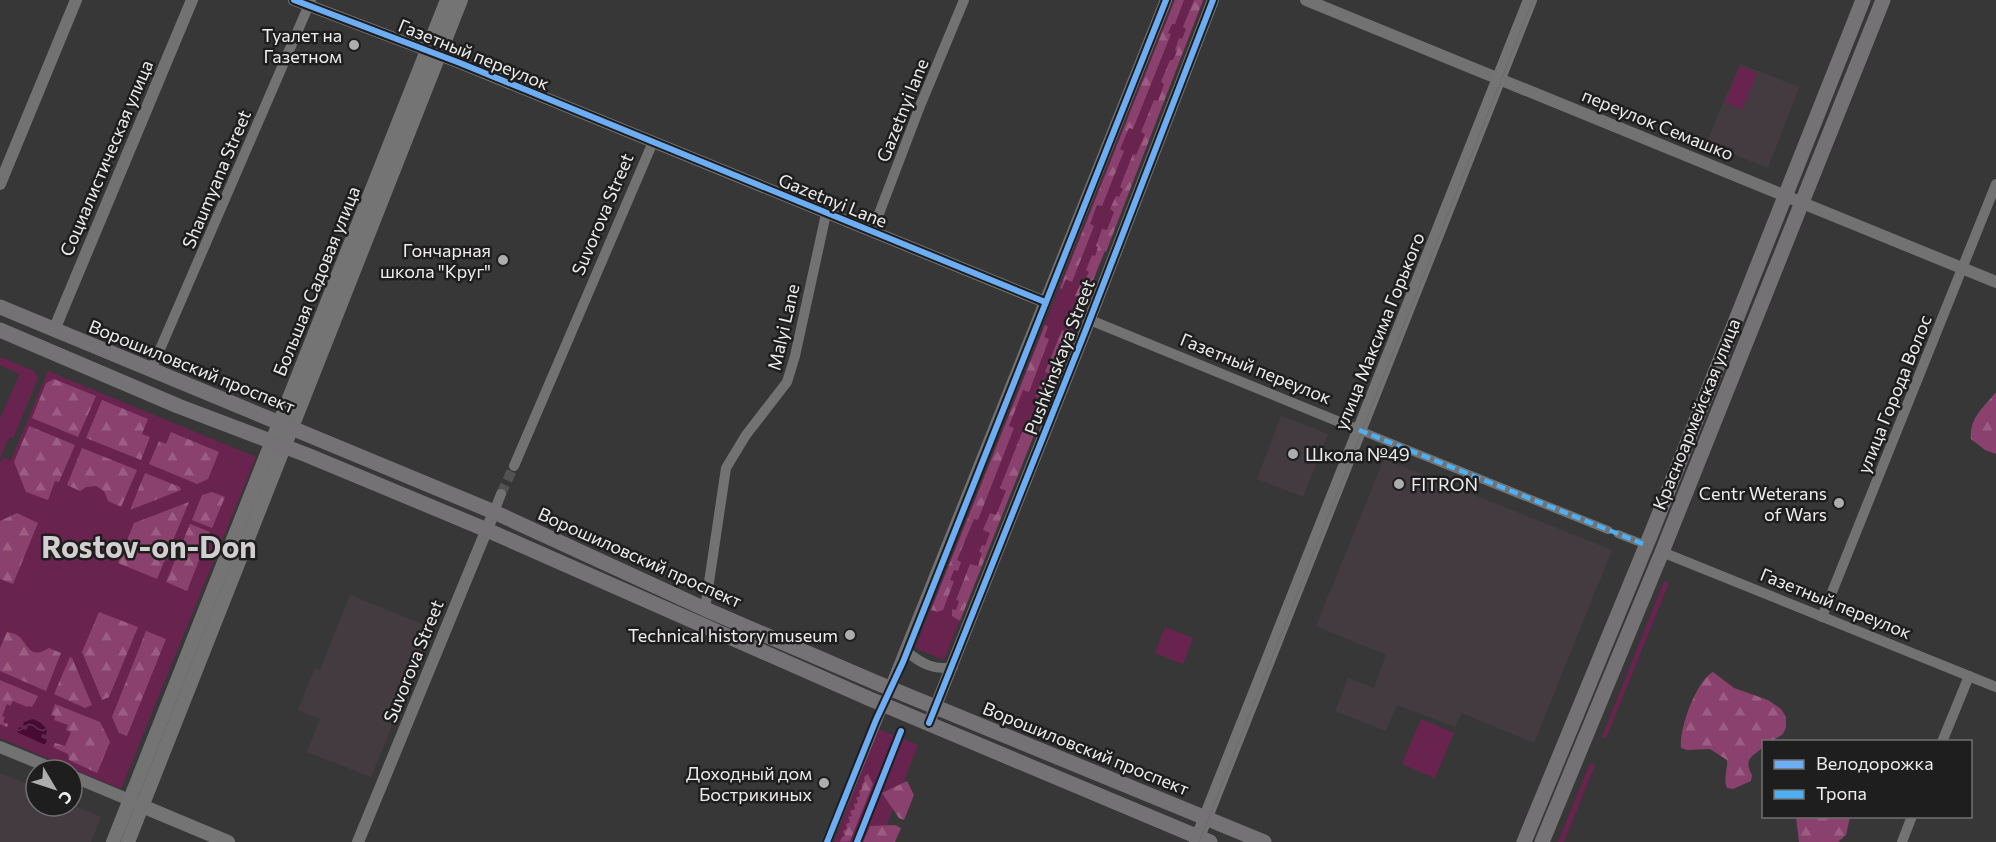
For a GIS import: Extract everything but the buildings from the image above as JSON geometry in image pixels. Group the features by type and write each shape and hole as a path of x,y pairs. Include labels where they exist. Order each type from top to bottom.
{"main road":[{"name":"Большая Садовая улица","path":"113,842 136,803 286,425 433,52 447,0"},
{"name":"Большая Садовая улица","path":"433,52 461,0"},
{"name":"улица Максима Горького","path":"1202,840 1206,818 1530,0"},
{"name":"Красноармейская улица","path":"1524,842 1646,545 1863,0"},
{"name":"Красноармейская улица","path":"1542,842 1662,552 1883,0"},
{"name":"Ворошиловский проспект","path":"0,307 494,512 705,609 936,708 1264,842"},
{"name":"Ворошиловский проспект","path":"0,330 178,406 487,530 883,704 1202,840"},
{"name":"Большая Садовая улица","path":"128,842 136,803"},
{"path":"136,803 228,842"}],"street":[{"path":"0,184 76,0"},
{"name":"Социалистическая улица","path":"54,330 192,0"},
{"name":"Газетный переулок","path":"294,0 309,3 433,52 652,142"},
{"name":"Gazetnyi lane","path":"872,232 920,106 964,0"},
{"name":"Pushkinskaya Street","path":"890,688 1166,0"},
{"name":"Pushkinskaya Street","path":"929,723 953,668 1214,0"},
{"name":"переулок Семашко","path":"1306,0 1498,80 1786,194 1996,282"},
{"name":"Shaumyana Street","path":"151,370 309,3"},
{"name":"Gazetnyi Lane","path":"652,142 1046,302"},
{"name":"Suvorova Street","path":"514,466 652,142"},
{"name":"улица Города Волос","path":"1822,617 1996,184"},
{"name":"Malyi Lane","path":"705,609 726,468 746,435 787,382 795,356 826,214"},
{"name":"Газетный переулок","path":"1090,320 1608,530"},
{"name":"Suvorova Street","path":"358,842 501,494"},
{"path":"1618,534 1646,545"},
{"name":"Газетный переулок","path":"1662,552 1996,687"},
{"path":"906,652 926,664 944,669 953,668"},
{"path":"1942,740 1968,676"},
{"path":"827,842 890,688"},
{"path":"0,747 27,758"},
{"path":"84,781 136,803"},
{"path":"1902,842 1911,818"}],"shaded area":[{"path":"1174,0 1204,0 944,660 915,648"},
{"path":"1740,64 1799,87 1768,168 1706,143"},
{"path":"1740,66 1757,73 1742,110 1725,102"},
{"path":"0,357 34,371 38,378 14,437 9,438 0,458 0,418 20,374 0,365"},
{"path":"48,371 256,457 121,789 84,773 84,758 47,758 0,738 0,463 2,457 11,460"},
{"name":"Школа №49","path":"1281,416 1328,434 1303,497 1257,479"},
{"path":"1384,459 1612,550 1534,743 1462,713 1455,727 1397,705 1386,731 1335,711 1348,678 1374,688 1386,655 1316,626"},
{"path":"1664,581 1669,583 1606,738 1602,737"},
{"path":"350,595 432,628 371,777 307,752 320,719 298,710 315,668 320,670"},
{"path":"1165,627 1193,638 1183,664 1155,653"},
{"path":"1421,719 1454,733 1435,778 1402,764"},
{"path":"878,729 918,745 880,842 834,842"},
{"path":"1590,763 1595,765 1564,842 1558,842"},
{"path":"0,773 24,783 24,818 84,818 84,810 101,817 91,842 0,842"}],"green space":[{"path":"1175,0 1184,0 1175,24 1172,24 1168,33 1171,34 1133,129 1129,128 1120,149 1124,151 1102,206 1097,205 1090,224 1094,226 1072,282 1066,279 1062,289 1060,288"},
{"path":"1194,0 1203,0 1106,252 1085,299 1075,296 1082,280 1085,280 1089,272 1086,270 1092,255 1095,256 1102,229 1107,230 1114,212 1110,209 1116,196 1119,197 1123,189 1120,187 1133,154 1136,155 1145,134 1141,132 1154,100 1158,101 1164,84 1161,82 1170,60 1173,60 1177,51 1175,50 1179,38 1182,39 1186,29 1183,27"},
{"path":"1045,325 1048,327 1044,337 1049,339 1029,392 1023,390 1009,426 1014,428 978,520 974,519 957,560 961,562 958,571 954,570 950,580 954,581 943,610 937,612 931,610"},
{"path":"1062,330 1070,333 1046,399 1048,400 960,621 952,616 952,609 956,610 959,601 956,600 970,564 978,566 982,553 979,552 982,545 985,546 990,533 983,530 990,513 996,515 1006,491 1000,488 1023,430 1031,432 1035,419 1032,417 1035,410 1039,411 1043,400 1036,396 1041,382 1045,383 1048,373 1045,372"},
{"path":"54,379 96,396 78,437 32,418 46,383"},
{"path":"1996,392 1996,454 1985,450 1971,439 1971,432 1975,419"},
{"path":"102,400 148,419 142,434 150,437 141,460 86,438"},
{"path":"29,426 75,445 59,482 55,481 48,500 26,492 14,462"},
{"path":"171,432 219,452 208,479 197,484 149,464 159,441 166,444"},
{"path":"82,448 137,470 121,507 108,501 104,491 96,486 86,487 80,491 67,485"},
{"path":"145,473 180,487 181,490 130,510"},
{"path":"212,492 225,497 212,528 192,520 202,495"},
{"path":"189,502 157,579 118,563 134,523"},
{"path":"17,513 38,523 13,584 0,579 0,521"},
{"path":"190,524 210,532 187,591 166,582"},
{"path":"99,612 138,627 109,697 102,700 82,652"},
{"path":"146,631 166,639 127,736 119,733 112,717"},
{"path":"7,632 17,635 33,651 49,648 61,653 46,691 0,671 0,648"},
{"path":"70,657 92,705 85,708 54,694"},
{"path":"1713,672 1734,688 1768,700 1781,709 1786,717 1783,734 1774,740 1762,740 1762,748 1750,759 1748,765 1752,775 1751,781 1733,789 1727,788 1726,785 1727,760 1710,749 1681,748 1683,729 1690,706 1707,677"},
{"path":"0,680 38,696 32,707 13,701 10,706 7,704 2,716 5,717 3,722 8,724 7,727 0,724"},
{"path":"55,704 100,722 110,742 97,773 84,767 84,758 69,758 68,754 53,747 55,743 65,746 71,732 66,730 68,725 54,720 55,716 51,715"},
{"path":"868,774 873,784 850,841 840,842 845,836 843,831 847,829 846,824 850,822 848,817 852,816 850,811 855,809 854,804 858,803 856,798 860,796 859,791 865,781 864,777"},
{"path":"907,781 914,795 904,820 899,818 882,793"},
{"path":"1796,818 1850,818 1846,835 1838,842 1799,842"},
{"path":"895,825 901,828 895,842 863,842 870,826"}],"water":[{"path":"33,719 47,729 46,735 42,734 41,737 47,740 45,745 17,732 19,727 26,730 28,727 23,725 24,722"}],"tunnel":[{"path":"501,494 514,466"}],"tram line":[{"path":"1199,842 1533,0"}],"marked path":[{"path":"1359,430 1646,545"}],"cycle path":[{"path":"294,0 460,63 1045,302"},
{"path":"827,842 876,720 903,662 1166,0"},
{"path":"929,723 1085,332 1213,0"},
{"path":"857,842 901,731"}],"place":[{"name":"Туалет на Газетном","path":"354,45"},
{"name":"Гончарная школа \"Круг\"","path":"503,260"},
{"name":"Школа №49","path":"1293,454"},
{"name":"FITRON","path":"1399,484"},
{"name":"Centr Weterans of Wars","path":"1839,503"},
{"name":"Technical history museum","path":"850,635"},
{"name":"Доходный дом Бострикиных","path":"824,783"}],"district":[{"name":"Rostov-on-Don","path":"149,545"}]}
